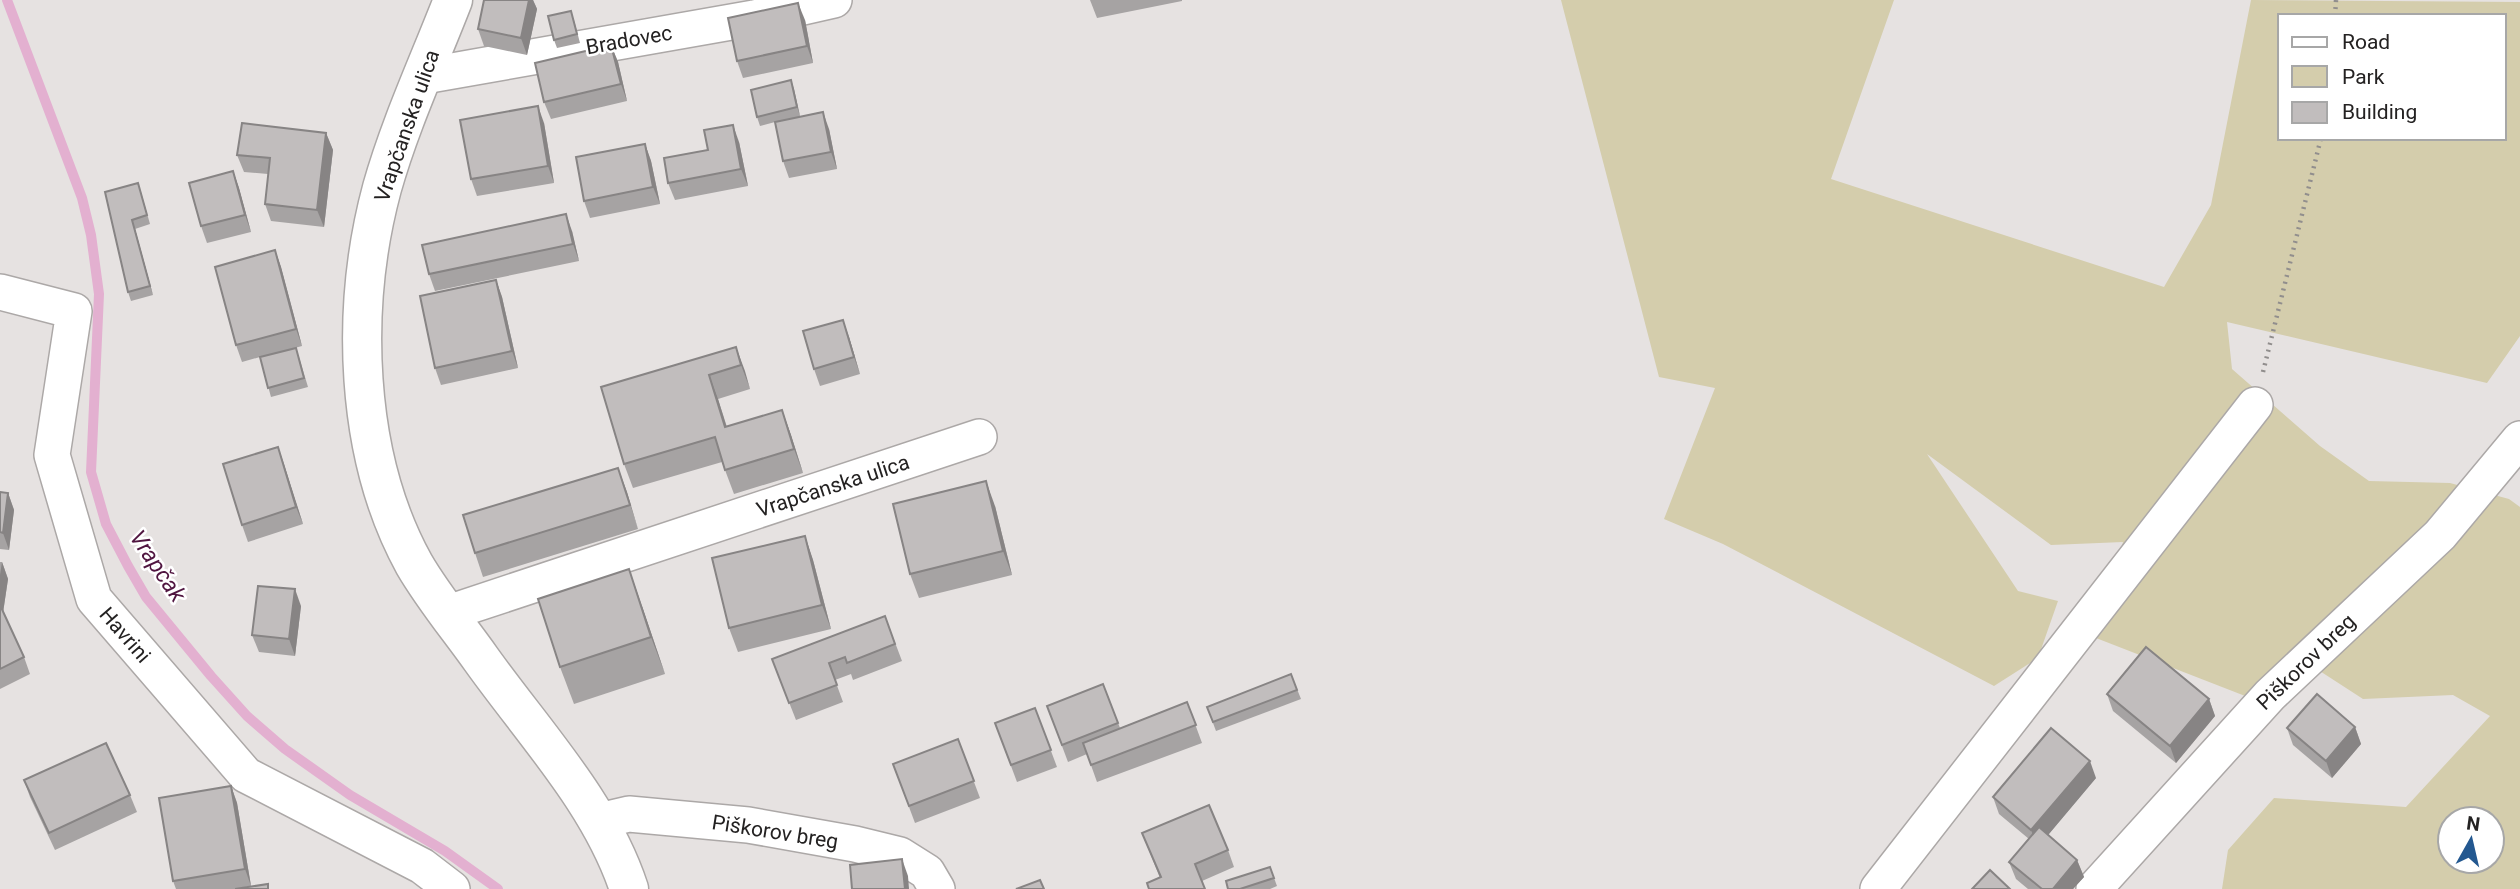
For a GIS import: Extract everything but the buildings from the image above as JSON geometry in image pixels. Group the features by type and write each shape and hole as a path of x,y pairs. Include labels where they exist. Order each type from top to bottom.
{"main road":[{"name":"Vrapčanska ulica","path":"453,0 391,163 374,222 365,298 363,368 369,439 379,481 414,564 599,821 629,889"}],"street":[{"name":"Bradovec","path":"424,76 754,18 834,0"},
{"name":"Havrini","path":"0,292 74,311 52,455 94,599 246,775 422,866 452,889"},
{"path":"1878,889 2255,405"},
{"name":"Vrapčanska ulica","path":"448,613 979,437"},
{"name":"Piškorov breg","path":"2094,889 2270,695 2440,535 2520,439"},
{"name":"Piškorov breg","path":"599,821 629,814 748,825 855,844 900,855 927,872 937,889"}],"path":[{"path":"2255,405 2321,140"}],"green space":[{"path":"1561,0 1894,0 1831,179 2164,287 2211,205 2251,0 2520,2 2520,336 2487,383 2227,322 2232,369 2320,446 2369,481 2450,483 2509,499 2520,507 2520,889 2222,889 2228,850 2274,798 2406,807 2490,716 2453,695 2363,699 2309,664 2276,708 2096,638 2123,542 2051,545 1927,454 2018,591 2058,601 2038,658 1994,686 1723,544 1664,519 1715,388 1659,377"}],"waterway":[{"name":"Vrapčak","path":"7,0 82,198 91,235 99,294 91,472 106,524 128,566 146,597 247,716 285,749 350,795 445,851 498,889"}]}
